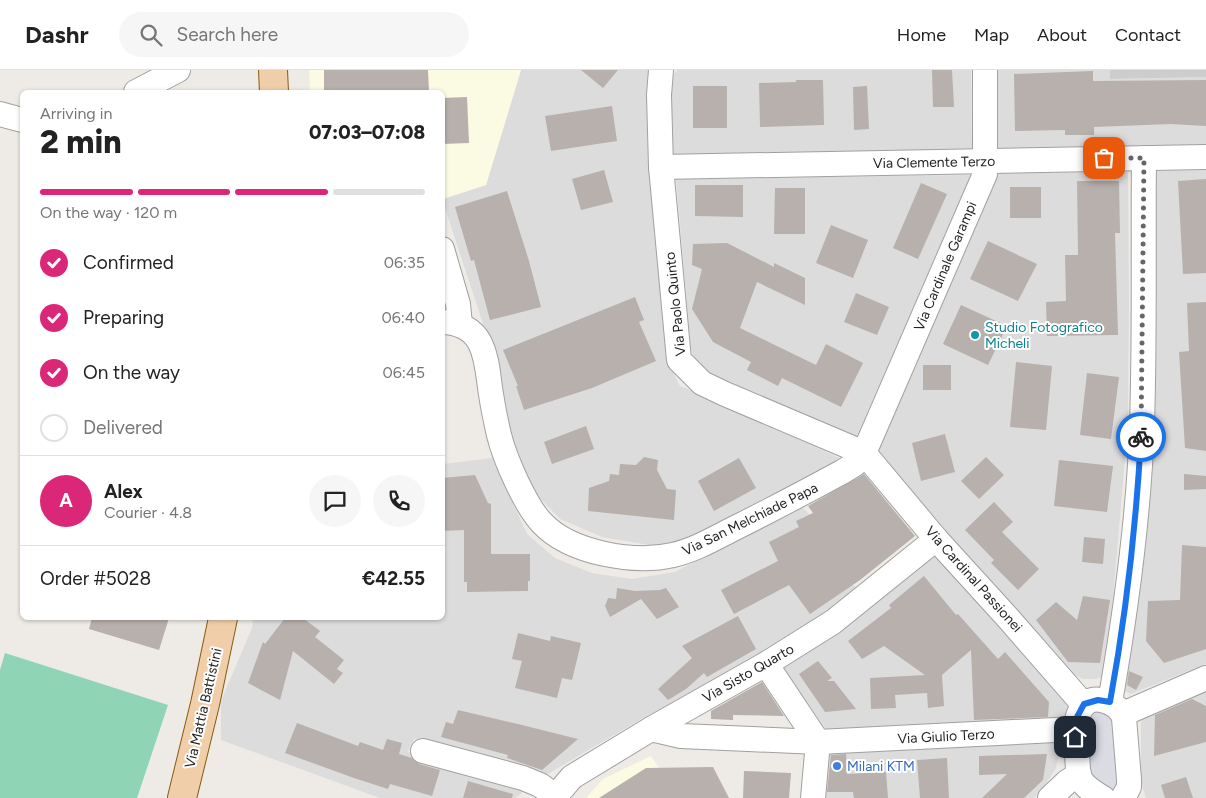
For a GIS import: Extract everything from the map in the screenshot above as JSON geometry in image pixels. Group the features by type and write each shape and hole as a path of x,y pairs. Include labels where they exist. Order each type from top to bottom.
{"main road":[{"path":"273,70 274,90"},
{"name":"Via Mattia Battistini","path":"182,798 205,704 223,620"}],"street":[{"path":"140,90 178,70"},
{"name":"Via Paolo Quinto","path":"661,70 659,95 661,167 679,360 702,382 725,394 864,453"},
{"name":"Via Cardinale Garampi","path":"864,453 984,174 986,160 984,70"},
{"path":"0,114 20,119"},
{"name":"Via Clemente Terzo","path":"661,167 1206,157"},
{"path":"1127,797 1129,787 1126,728 1116,708 1139,481 1143,385 1144,158"},
{"path":"445,259 458,304 451,323"},
{"name":"Via San Melchiade Papa","path":"451,323 469,330 480,344 486,362 494,412 504,453 531,508 542,524 589,549 612,555 638,558 671,556 683,553 762,515 842,472 855,464 864,453"},
{"name":"Via Cardinal Passionei","path":"864,453 936,539 1084,704"},
{"name":"Via Sisto Quarto","path":"555,797 572,777 651,729 766,664 833,622 936,539"},
{"path":"766,664 818,742 813,798"},
{"path":"1103,798 1088,788 1079,774 1075,729 1078,715 1084,704 1098,700 1116,708 1206,678"},
{"name":"Via Giulio Terzo","path":"651,729 682,736 818,742 1075,729"},
{"path":"424,751 523,778 540,784 555,797"},
{"path":"1050,798 1079,774"}],"shaded area":[{"path":"309,70 521,70 486,185 445,198 445,90 310,90"},
{"path":"521,70 650,70 647,135 659,272 673,372 680,386 747,413 839,458 835,467 701,535 655,546 602,537 560,519 536,494 516,460 488,339 445,208 445,198 486,185"},
{"path":"678,70 971,70 972,148 969,153 671,156 670,77"},
{"path":"997,70 1110,70 1111,79 1206,77 1206,147 998,153"},
{"path":"1110,70 1206,70 1206,77 1110,79"},
{"path":"1206,170 1206,664 1131,694 1120,688 1147,171"},
{"path":"1128,172 1128,424 1108,656 1103,677 1083,679 1063,669 880,456 877,450 995,173"},
{"path":"971,175 855,440 711,377 697,364 691,350 676,179"},
{"path":"492,458 527,534 555,558 592,573 632,579 675,572 800,505 812,517 825,557 857,588 845,602 756,661 643,718 541,778 414,739 408,752 527,788 516,798 380,798 221,740 221,701 252,628 253,620 445,620 445,464"},
{"path":"937,552 1067,702 1066,720 828,732 782,667"},
{"path":"1206,686 1206,798 1146,798 1141,782 1141,713"},
{"path":"1089,702 1110,702 1124,797 1083,782"},
{"path":"1062,740 1056,768 1041,791 1034,798 826,798 829,752"},
{"path":"651,756 679,798 586,798 603,779"}],"green space":[{"path":"5,653 168,705 137,798 0,798 0,670"}],"building":[{"path":"324,70 428,70 429,90 324,90"},
{"path":"581,70 618,70 603,88"},
{"path":"932,70 952,70 954,107 933,107"},
{"path":"1093,71 1093,81 1206,80 1206,126 1171,124 1094,127 1094,135 1065,135 1065,130 1015,131 1014,74"},
{"path":"796,80 823,80 824,125 760,127 759,83 796,82"},
{"path":"693,86 727,86 727,128 693,128"},
{"path":"867,86 869,129 854,130 853,87"},
{"path":"467,97 469,143 445,144 445,98"},
{"path":"612,106 617,141 551,151 545,116"},
{"path":"604,170 613,202 581,210 572,179"},
{"path":"1206,179 1206,273 1183,274 1178,181"},
{"path":"1077,181 1119,181 1120,233 1115,233 1118,335 1047,336 1046,302 1066,301 1065,255 1078,255"},
{"path":"921,183 947,194 918,259 893,248"},
{"path":"695,185 743,185 743,217 695,216"},
{"path":"1010,187 1041,187 1041,218 1010,218"},
{"path":"775,188 805,188 805,234 774,234"},
{"path":"507,191 541,307 490,320 474,260 471,261 455,207"},
{"path":"831,225 868,240 853,278 816,263"},
{"path":"988,241 1037,264 1018,301 970,279"},
{"path":"727,243 774,267 774,263 805,278 805,305 757,282 740,328 816,365 826,344 863,363 841,407 782,378 778,386 747,370 751,362 713,342 692,309 702,269 692,265 693,244"},
{"path":"856,293 889,307 877,335 844,322"},
{"path":"635,297 644,320 639,322 656,361 592,388 524,410 516,386 518,386 503,350"},
{"path":"1206,302 1206,451 1185,448 1179,352 1189,351 1187,303"},
{"name":"Studio Fotografico Micheli","path":"961,305 1007,326 988,365 943,344"},
{"path":"1016,362 1052,366 1046,430 1010,427"},
{"path":"923,365 951,365 951,390 923,390"},
{"path":"1087,373 1119,377 1111,439 1080,435"},
{"path":"586,426 594,449 552,464 544,442"},
{"path":"945,434 955,472 921,481 912,443"},
{"path":"644,457 658,460 657,470 667,489 676,490 674,520 588,511 589,488 609,481 610,474 619,475 620,464 636,465"},
{"path":"986,457 1004,475 979,499 961,481"},
{"path":"739,458 756,488 714,511 698,481"},
{"path":"1059,460 1113,466 1107,512 1054,506"},
{"path":"864,474 915,536 860,580 810,614 789,585 734,614 721,590 778,561 769,542 799,527 796,521 813,513 808,506"},
{"path":"1184,474 1206,476 1206,489 1184,490"},
{"path":"475,475 488,503 491,504 491,554 530,554 528,591 467,592 467,582 464,582 464,530 445,531 445,478"},
{"path":"994,502 1013,522 1002,532 1039,569 1018,590 991,563 994,560 965,530"},
{"path":"1084,537 1105,539 1103,564 1082,562"},
{"path":"1182,545 1206,547 1206,649 1164,663 1146,641 1148,601 1180,600"},
{"path":"924,576 956,615 958,614 998,659 1005,652 1049,702 1048,717 974,720 971,650 942,675 944,706 928,708 927,693 895,695 896,708 871,709 870,678 925,675 884,646 862,659 848,641 891,608 889,605"},
{"path":"617,588 635,591 666,588 679,607 657,619 641,599 610,617 605,606 608,598 616,599"},
{"path":"1083,596 1110,600 1100,663 1068,662 1036,620 1056,602 1077,620"},
{"path":"738,616 756,649 707,677 704,673 686,689 668,700 658,689 692,658 682,646"},
{"path":"91,620 168,620 159,650 89,629"},
{"path":"283,620 306,620 320,631 315,637 344,660 337,669 343,673 334,684 293,651 280,700 248,683 263,642 265,644"},
{"path":"518,633 550,641 551,636 581,643 572,680 562,678 557,698 515,688 522,661 512,659"},
{"path":"818,661 832,678 827,681 834,681 856,709 825,712 799,674"},
{"path":"1129,671 1143,677 1136,690 1127,685"},
{"path":"762,682 784,716 733,715 733,720 711,719 711,711"},
{"path":"1192,699 1206,706 1206,742 1154,756 1155,715"},
{"path":"458,710 578,739 542,770 507,758 508,755 441,737 446,722 453,724"},
{"path":"297,723 358,746 360,742 383,750 387,739 402,743 399,754 412,758 419,764 440,770 432,796 390,784 388,789 285,753"},
{"path":"846,754 847,774 886,772 888,798 854,798 853,792 827,792 831,755"},
{"path":"1047,754 1043,780 1024,798 982,798 1007,774 979,775 979,756"},
{"path":"947,758 949,798 920,798 917,760"},
{"path":"713,767 729,798 599,798 646,768"},
{"path":"744,771 791,773 789,798 743,798"},
{"path":"1186,777 1193,798 1165,798 1161,785"},
{"path":"468,781 513,794 512,798 463,798"}],"way so far":[{"path":"1104,158 1144,158 1141,437"}],"place":[{"name":"Studio Fotografico Micheli","path":"975,335"},
{"name":"Milani KTM","path":"837,766"}],"route":[{"path":"1075,737 1076,719 1084,704 1098,700 1110,702 1129,575 1139,481 1141,437"}]}
